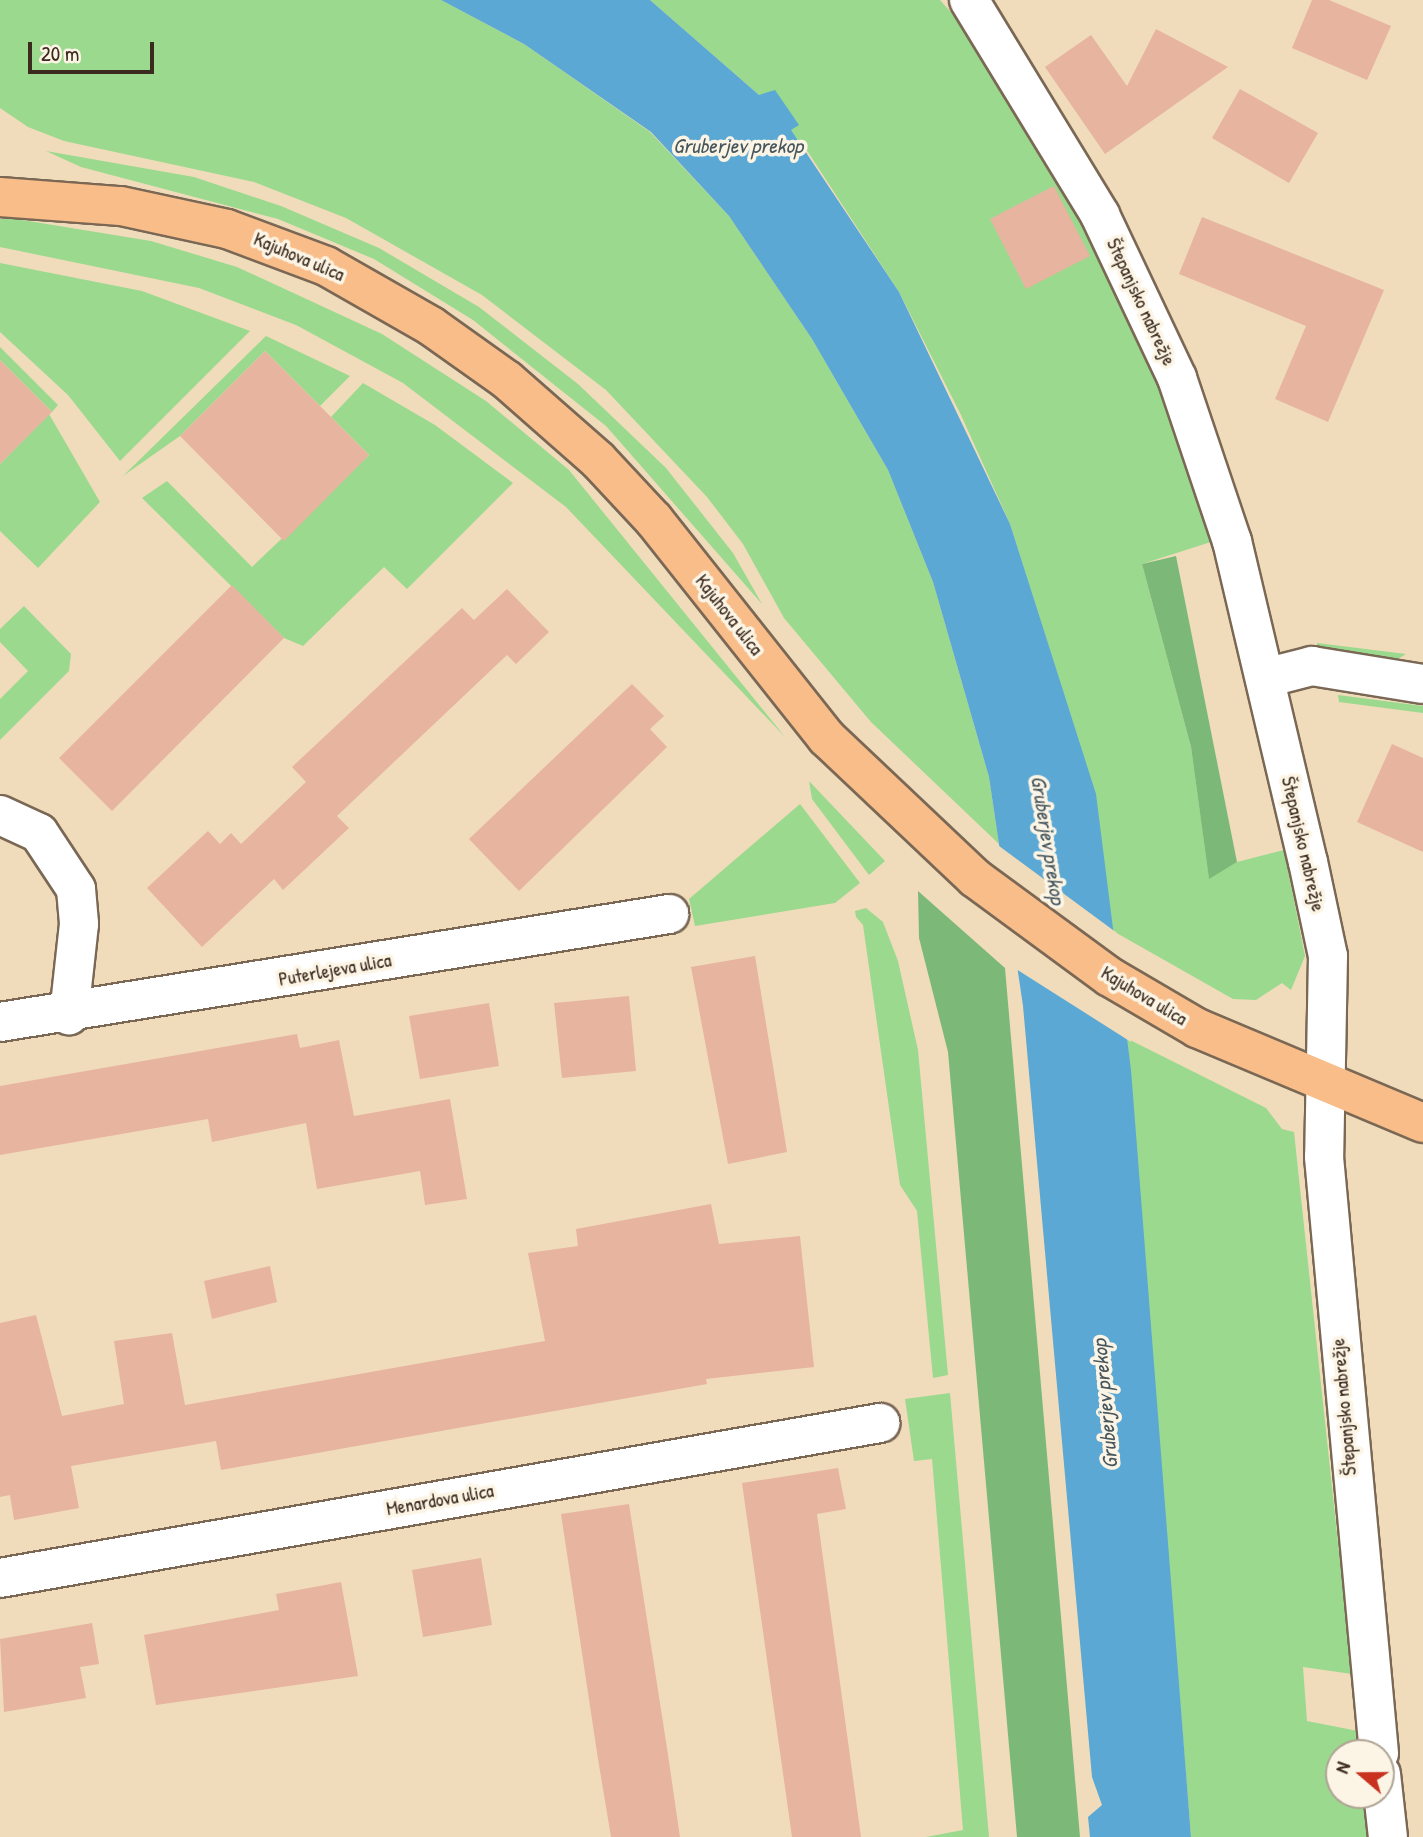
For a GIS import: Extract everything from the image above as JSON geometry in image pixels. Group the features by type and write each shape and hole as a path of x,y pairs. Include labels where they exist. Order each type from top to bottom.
{"main road":[{"name":"Kajuhova ulica","path":"0,197 121,206 227,229 326,266 431,326 507,380 598,460 654,520 827,738 932,842 1027,919 1197,1028 1321,1083 1423,1123"}],"street":[{"name":"Štepanjsko nabrežje","path":"969,0 1100,215 1177,378 1210,465 1265,678 1328,956 1321,1083 1350,1481 1378,1739"},
{"path":"1265,678 1312,666 1423,684"},
{"path":"0,815 39,833 76,890 79,924 69,1015"},
{"name":"Puterlejeva ulica","path":"0,1022 69,1015 670,914"},
{"name":"Menardova ulica","path":"0,1578 880,1423"},
{"path":"1385,1809 1388,1837"}],"green space":[{"path":"0,0 441,0 524,44 650,132 729,216 812,339 888,470 933,582 989,777 999,844 871,722 784,618 743,544 707,497 606,390 482,295 346,218 254,182 64,141 28,127 0,108"},
{"path":"650,0 940,0 964,27 1059,182 1144,349 1182,446 1214,541 1142,564 1191,747 1209,878 1237,862 1284,850 1305,956 1291,990 1282,983 1256,1000 1233,999 1113,931 1095,794 1010,524 961,415 899,292 808,152 759,95"},
{"path":"46,151 194,177 281,206 379,248 479,307 578,384 666,468 733,553 762,604 606,426 473,320 374,259 278,219 81,167"},
{"path":"10,218 151,241 237,267 382,334 486,401 569,470 785,737 566,507 403,383 296,325 199,288 0,247 0,219"},
{"path":"0,263 142,291 250,331 120,461 68,395 0,332"},
{"path":"266,336 350,376 320,406 265,351 180,436 123,476"},
{"path":"0,347 58,405 52,412 0,360"},
{"path":"363,383 435,425 513,483 407,589 384,567 303,646 284,638 142,498 167,481 252,567 369,455 331,417"},
{"path":"49,414 100,502 38,568 0,531 0,464"},
{"path":"1176,556 1237,862 1209,879 1191,747 1142,564"},
{"path":"24,606 71,654 69,671 0,740 0,699 28,671 0,642 0,629"},
{"path":"1317,643 1406,654 1391,663 1317,653"},
{"path":"1338,695 1423,706 1423,713 1339,702"},
{"path":"809,781 885,861 869,875 812,799"},
{"path":"800,804 860,883 835,903 695,926 689,899"},
{"path":"918,891 1005,968 1080,1837 1017,1837 948,1052 919,938"},
{"path":"866,908 883,922 898,961 918,1050 948,1375 933,1378 917,1211 900,1185 863,925 856,917 855,911"},
{"path":"1126,1038 1266,1108 1282,1129 1294,1132 1352,1674 1303,1667 1307,1721 1358,1731 1359,1739 1325,1739 1325,1809 1366,1809 1369,1837 1191,1837"},
{"path":"950,1393 989,1837 926,1837 963,1830 932,1459 914,1461 905,1399"}],"water":[{"name":"Gruberjev prekop","path":"441,0 650,0 759,95 775,90 799,125 791,130 899,292 1010,524 1096,794 1131,1070 1191,1837 1090,1837 1088,1817 1102,1805 1092,1777 1023,1006 989,777 933,582 888,470 812,339 729,216 651,132 524,44"}],"pier":[{"path":"995,843 1117,933 1131,1042 1013,967"}],"building":[{"path":"1312,0 1329,0 1391,26 1367,80 1292,48"},
{"path":"1156,29 1228,67 1105,154 1045,67 1091,35 1127,86"},
{"path":"1240,89 1318,133 1289,183 1212,138"},
{"path":"1054,186 1090,256 1026,289 990,219"},
{"path":"1202,217 1384,290 1328,422 1275,399 1306,326 1179,274"},
{"path":"265,351 369,455 284,541 180,436"},
{"path":"0,360 52,412 0,464"},
{"path":"232,585 284,638 112,811 59,758"},
{"path":"507,589 549,632 516,664 507,655 337,816 349,828 283,890 274,879 202,947 147,888 208,831 220,844 231,833 241,844 306,782 292,767 462,608 474,620"},
{"path":"632,684 664,716 650,729 667,747 519,891 469,839"},
{"path":"1392,744 1423,758 1423,852 1357,822"},
{"path":"755,956 787,1152 728,1164 691,967"},
{"path":"629,996 636,1071 562,1078 554,1003"},
{"path":"489,1003 499,1066 420,1079 409,1016"},
{"path":"297,1034 300,1048 339,1040 354,1116 450,1099 467,1199 425,1205 420,1171 317,1189 306,1123 212,1142 208,1119 0,1155 0,1086"},
{"path":"711,1204 719,1244 800,1236 814,1367 706,1379 707,1384 221,1470 216,1441 71,1466 79,1508 14,1520 10,1495 0,1497 0,1323 36,1315 62,1416 124,1404 114,1341 172,1333 185,1405 545,1341 528,1253 578,1246 576,1229"},
{"path":"270,1266 277,1302 212,1319 204,1281"},
{"path":"838,1468 846,1509 817,1514 861,1837 792,1837 742,1483"},
{"path":"629,1504 680,1837 611,1837 598,1759 561,1514"},
{"path":"481,1558 492,1625 423,1637 412,1570"},
{"path":"341,1582 358,1676 156,1705 144,1635 279,1610 276,1594"},
{"path":"92,1623 99,1664 80,1667 86,1698 4,1712 0,1639"}]}
